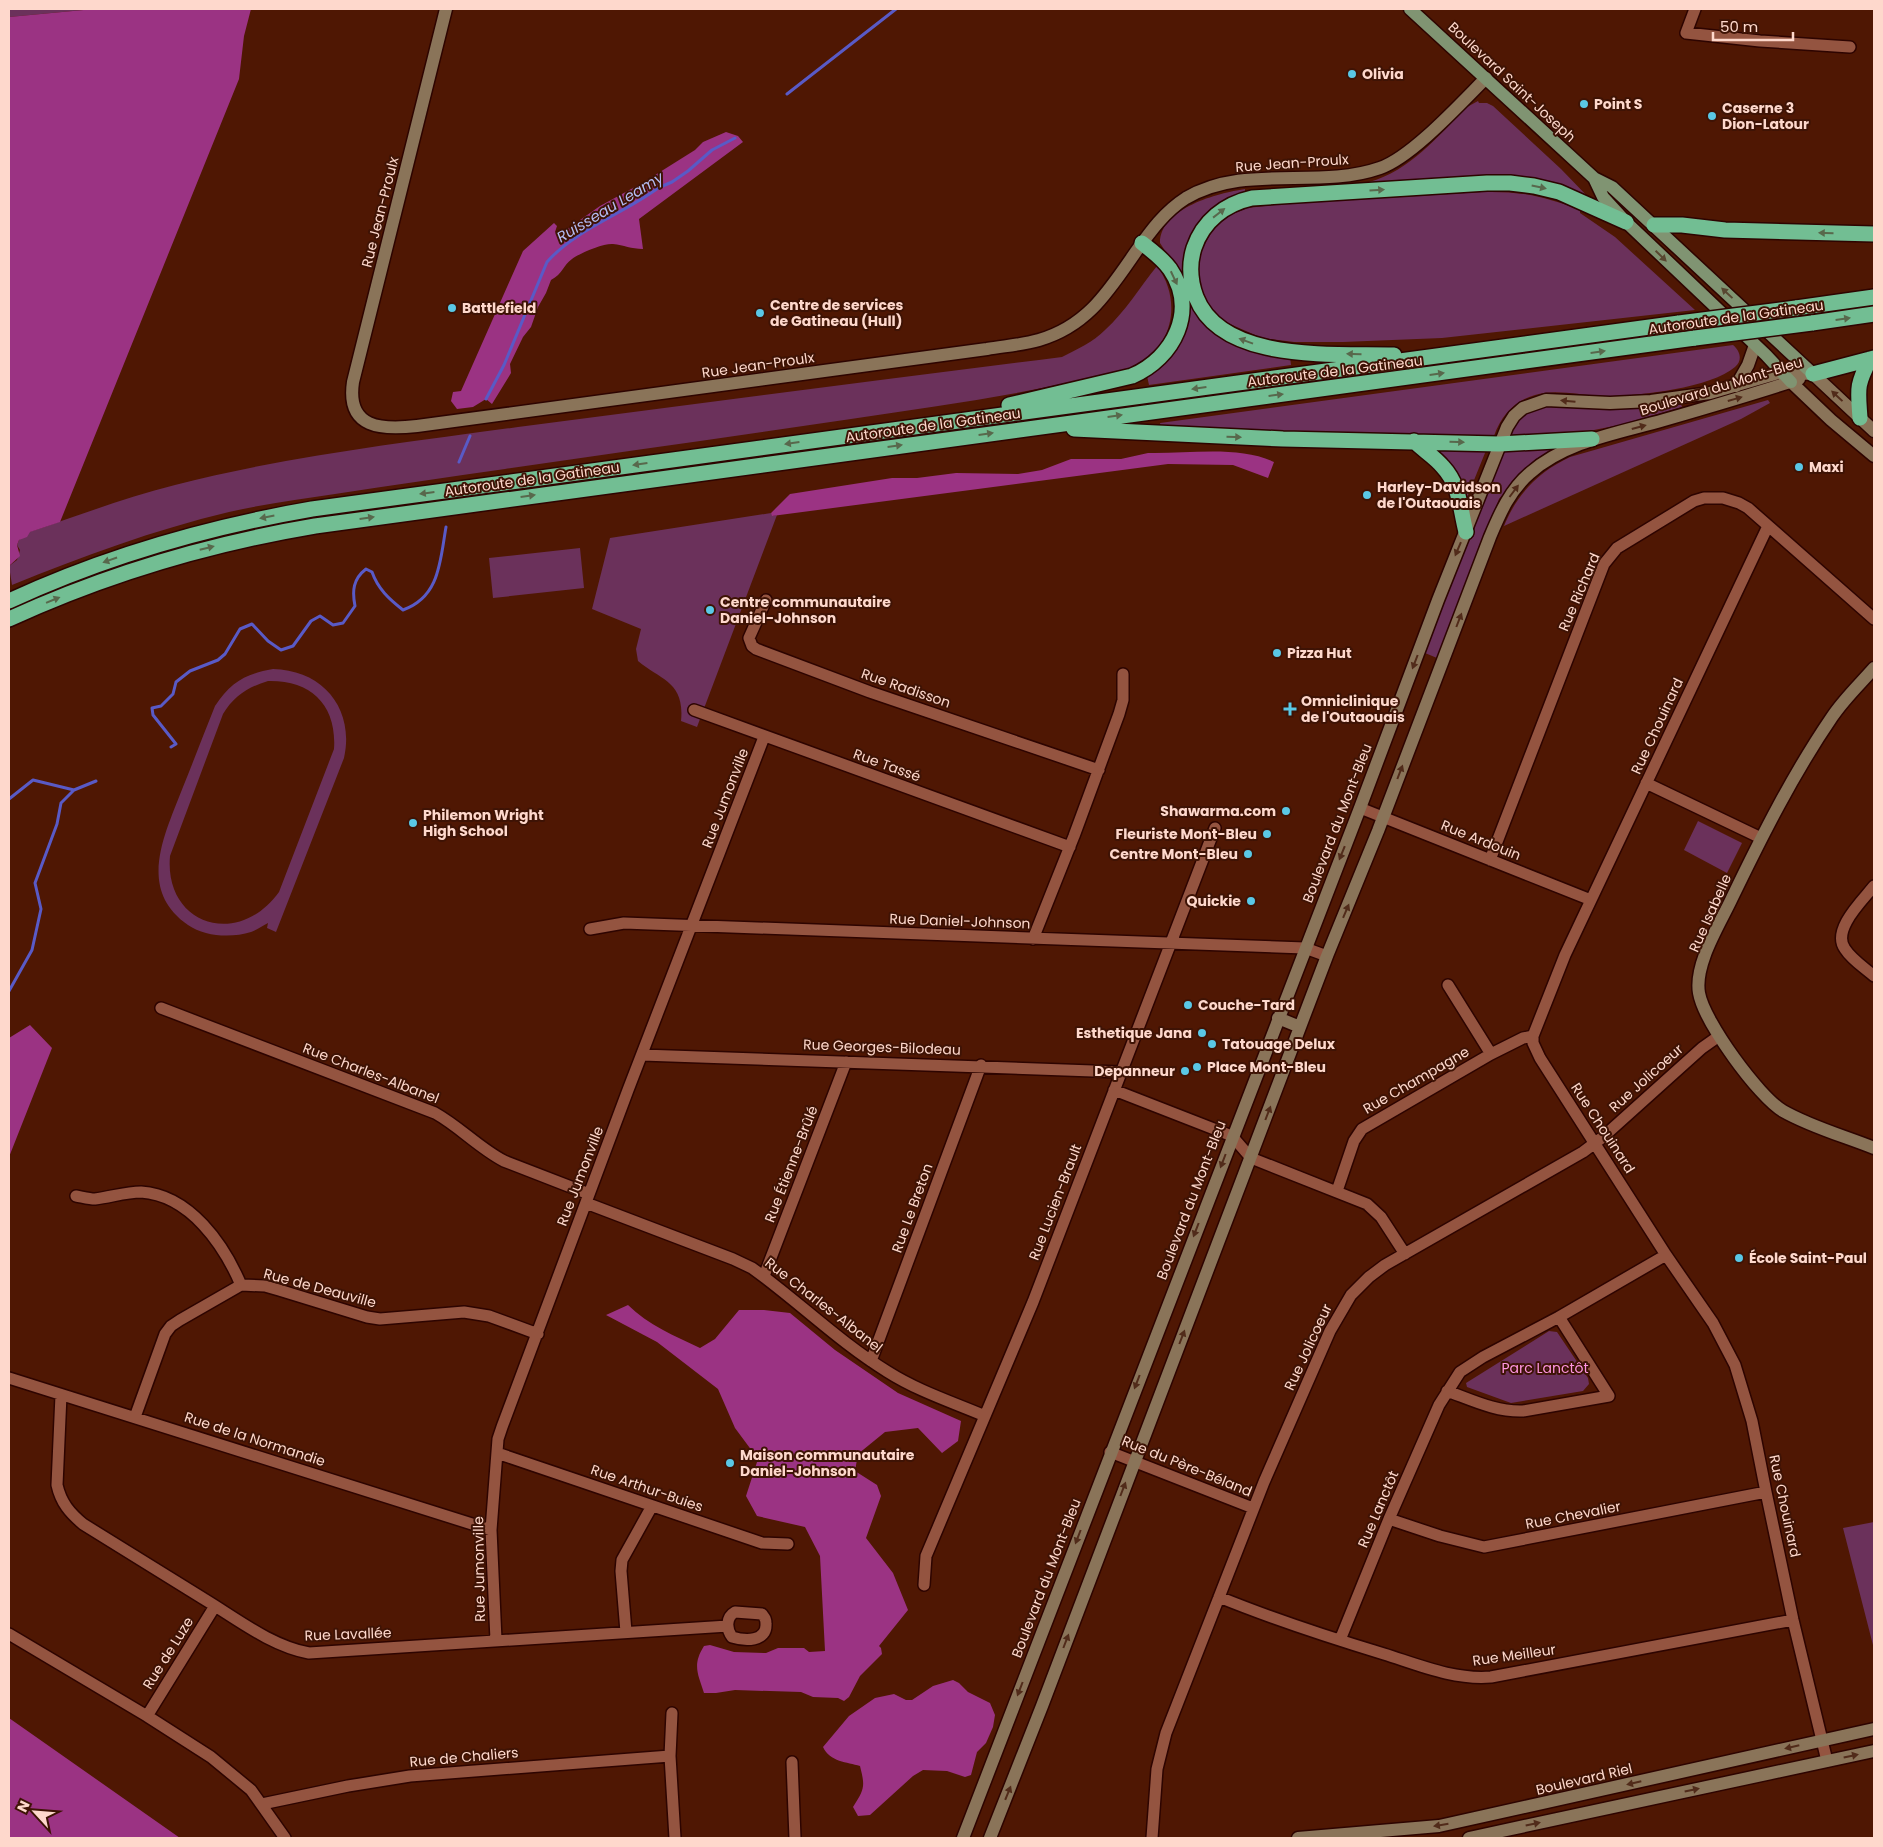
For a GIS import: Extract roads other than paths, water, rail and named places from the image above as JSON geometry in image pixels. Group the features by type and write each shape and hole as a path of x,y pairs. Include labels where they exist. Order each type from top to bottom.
{"highway":[{"path":"1438,356 1294,351 1259,345 1232,335 1211,320 1196,297 1191,275 1191,260 1196,243 1205,226 1218,213 1234,203 1252,198 1487,183 1526,184 1551,190 1626,222"},
{"path":"1654,225 1682,225 1725,230 1874,234"},
{"path":"932,424 1124,378 1145,370 1156,362 1166,352 1178,331 1181,316 1181,300 1176,280 1170,269 1142,243"},
{"name":"Autoroute de la Gatineau","path":"9,601 68,576 138,551 200,532 265,518 365,501 1874,297"},
{"name":"Autoroute de la Gatineau","path":"9,619 75,590 137,568 200,550 272,533 404,512 1421,377 1874,314"},
{"path":"1813,374 1872,358"},
{"path":"1860,418 1858,386 1872,358"},
{"path":"1032,428 1264,438 1500,444 1592,439"},
{"path":"1414,441 1439,462 1450,475 1459,495 1466,532"}],"main road":[{"name":"Boulevard Saint-Joseph","path":"1410,9 1594,178 1612,187 1654,225 1813,374"},
{"name":"Boulevard Saint-Joseph","path":"1594,178 1603,197 1626,222 1787,377"}],"street":[{"name":"Rue Jean-Proulx","path":"446,9 352,382 352,395 357,412 365,421 375,426 388,428 416,426 1033,342 1062,332 1086,316 1101,300 1156,224 1171,209 1188,197 1210,187 1251,179 1352,175 1384,166 1413,148 1486,78"},
{"path":"1695,9 1686,33 1760,41 1850,46"},
{"path":"1736,386 1748,365 1755,345"},
{"name":"Boulevard du Mont-Bleu","path":"963,1838 1110,1452 1360,808 1438,600 1507,427 1514,416 1524,408 1540,401 1624,403 1651,401 1696,396 1736,386 1813,374"},
{"name":"Boulevard Saint-Joseph","path":"1813,374 1874,431"},
{"name":"Boulevard du Mont-Bleu","path":"990,1838 1327,956 1383,817 1496,524 1507,501 1524,478 1544,462 1592,439 1688,413 1787,377"},
{"name":"Boulevard Saint-Joseph","path":"1787,377 1831,420 1874,456"},
{"name":"Rue Richard","path":"1490,860 1604,564 1616,548 1694,501 1704,498 1723,498 1739,503 1768,526 1874,619"},
{"name":"Rue Chouinard","path":"1768,526 1564,956 1533,1036 1533,1043 1540,1058 1666,1254 1713,1323 1735,1365 1752,1421 1794,1620 1827,1761"},
{"name":"Rue Radisson","path":"766,600 749,638 752,646 756,649 870,692 1099,770"},
{"name":"Rue Isabelle","path":"1874,668 1842,703 1824,728 1761,838 1710,946 1701,969 1699,981 1700,998 1706,1014 1719,1036 1757,1087 1772,1103 1809,1123 1874,1148"},
{"path":"1033,939 1099,770 1123,700 1123,674"},
{"name":"Rue Tassé","path":"694,710 1070,847"},
{"name":"Rue Jumonville","path":"496,1640 491,1530 497,1453 502,1427 764,737"},
{"path":"1646,784 1761,838"},
{"name":"Rue Ardouin","path":"1360,808 1592,900"},
{"name":"Rue Lucien-Brault","path":"924,1585 926,1556 1033,1302 1215,828"},
{"path":"1874,886 1846,923 1842,930 1841,938 1842,945 1846,951 1874,976"},
{"name":"Rue Daniel-Johnson","path":"590,929 624,924 1305,948 1327,956"},
{"name":"Rue Champagne","path":"1448,985 1491,1054"},
{"name":"Rue Charles-Albanel","path":"161,1008 435,1113 504,1161 587,1199 734,1259 764,1276 871,1361 915,1387 985,1416"},
{"path":"1278,1018 1300,1027"},
{"name":"Rue Champagne","path":"1337,1191 1354,1141 1362,1129 1491,1054 1523,1038 1533,1036"},
{"name":"Rue Jolicoeur","path":"1152,1838 1157,1769 1163,1744 1253,1508 1330,1331 1345,1304 1369,1277 1405,1254 1583,1152 1702,1048 1719,1036"},
{"name":"Rue Georges-Bilodeau","path":"642,1055 981,1065 1121,1072"},
{"name":"Rue Étienne-Brûlé","path":"764,1276 846,1062"},
{"name":"Rue Le Breton","path":"871,1361 981,1065"},
{"path":"1114,1090 1232,1136 1251,1158 1358,1199 1374,1209 1381,1217 1405,1254"},
{"path":"76,1196 94,1199 141,1192 166,1198 180,1205 219,1244 241,1285 171,1326 165,1334 135,1417"},
{"name":"Rue Lanctôt","path":"1340,1640 1389,1519 1447,1391 1460,1372 1666,1254"},
{"name":"Rue de Deauville","path":"241,1285 265,1286 367,1317 380,1319 464,1312 489,1316 538,1334"},
{"path":"1447,1391 1509,1412 1610,1396 1559,1317"},
{"name":"Rue de la Normandie","path":"9,1378 491,1530"},
{"name":"Rue Lavallée","path":"61,1394 57,1485 65,1506 84,1524 281,1645 309,1653 728,1626"},
{"name":"Rue du Père-Béland","path":"1110,1452 1253,1508"},
{"name":"Rue Arthur-Buies","path":"497,1453 762,1543 788,1544"},
{"name":"Rue Chevalier","path":"1389,1519 1440,1536 1484,1547 1766,1492"},
{"path":"626,1632 622,1560 652,1506"},
{"name":"Rue Meilleur","path":"1219,1597 1288,1624 1444,1672 1475,1678 1492,1677 1794,1620"},
{"name":"Rue de Luze","path":"147,1716 215,1606"},
{"path":"9,1634 147,1716 211,1757 238,1778 262,1804 285,1838"},
{"path":"672,1713 670,1756 675,1838"},
{"name":"Boulevard Riel","path":"1298,1838 1440,1826 1874,1729"},
{"path":"1473,1819 1472,1838 1874,1751"},
{"name":"Rue de Chaliers","path":"262,1804 348,1786 410,1776 670,1756"},
{"path":"792,1762 796,1838"}],"waterway":[{"name":"Ruisseau Leamy","path":"787,94 896,9"},
{"name":"Ruisseau Leamy","path":"486,399 504,365 547,262 572,240 658,188 672,182 712,150 735,138"},
{"name":"Ruisseau Leamy","path":"459,462 470,436"},
{"name":"Ruisseau Leamy","path":"171,747 176,744 153,715 152,708 161,706 173,694 176,682 190,671 218,660 225,654 240,629 252,624 268,641 281,650 293,646 311,621 320,616 333,625 343,623 355,606 354,586 356,581 366,569 372,572 377,584 384,593 403,610 415,604 431,587 440,565 446,527"},
{"path":"9,799 33,780 74,790"},
{"name":"Ruisseau Leamy","path":"9,991 32,950 41,909 35,883 57,824 61,803 74,790 96,781"}],"place":[{"name":"Olivia","path":"1352,74"},
{"name":"Point S","path":"1584,104"},
{"name":"Caserne 3 Dion-Latour","path":"1712,116"},
{"name":"Battlefield","path":"452,308"},
{"name":"Centre de services de Gatineau (Hull)","path":"760,313"},
{"name":"Maxi","path":"1799,467"},
{"name":"Harley-Davidson de l'Outaouais","path":"1367,495"},
{"name":"Centre communautaire Daniel-Johnson","path":"710,610"},
{"name":"Pizza Hut","path":"1277,653"},
{"name":"Omniclinique de l'Outaouais","path":"1290,709"},
{"name":"Shawarma.com","path":"1286,811"},
{"name":"Philemon Wright High School","path":"413,823"},
{"name":"Fleuriste Mont-Bleu","path":"1267,834"},
{"name":"Centre Mont-Bleu","path":"1248,854"},
{"name":"Quickie","path":"1251,901"},
{"name":"Couche-Tard","path":"1188,1005"},
{"name":"Esthetique Jana","path":"1202,1033"},
{"name":"Tatouage Delux","path":"1212,1044"},
{"name":"Place Mont-Bleu","path":"1197,1067"},
{"name":"Depanneur","path":"1185,1071"},
{"name":"École Saint-Paul","path":"1739,1258"},
{"name":"Maison communautaire Daniel-Johnson","path":"730,1463"}],"park label":[{"name":"Parc Lanctôt","path":"1545,1368"}]}
